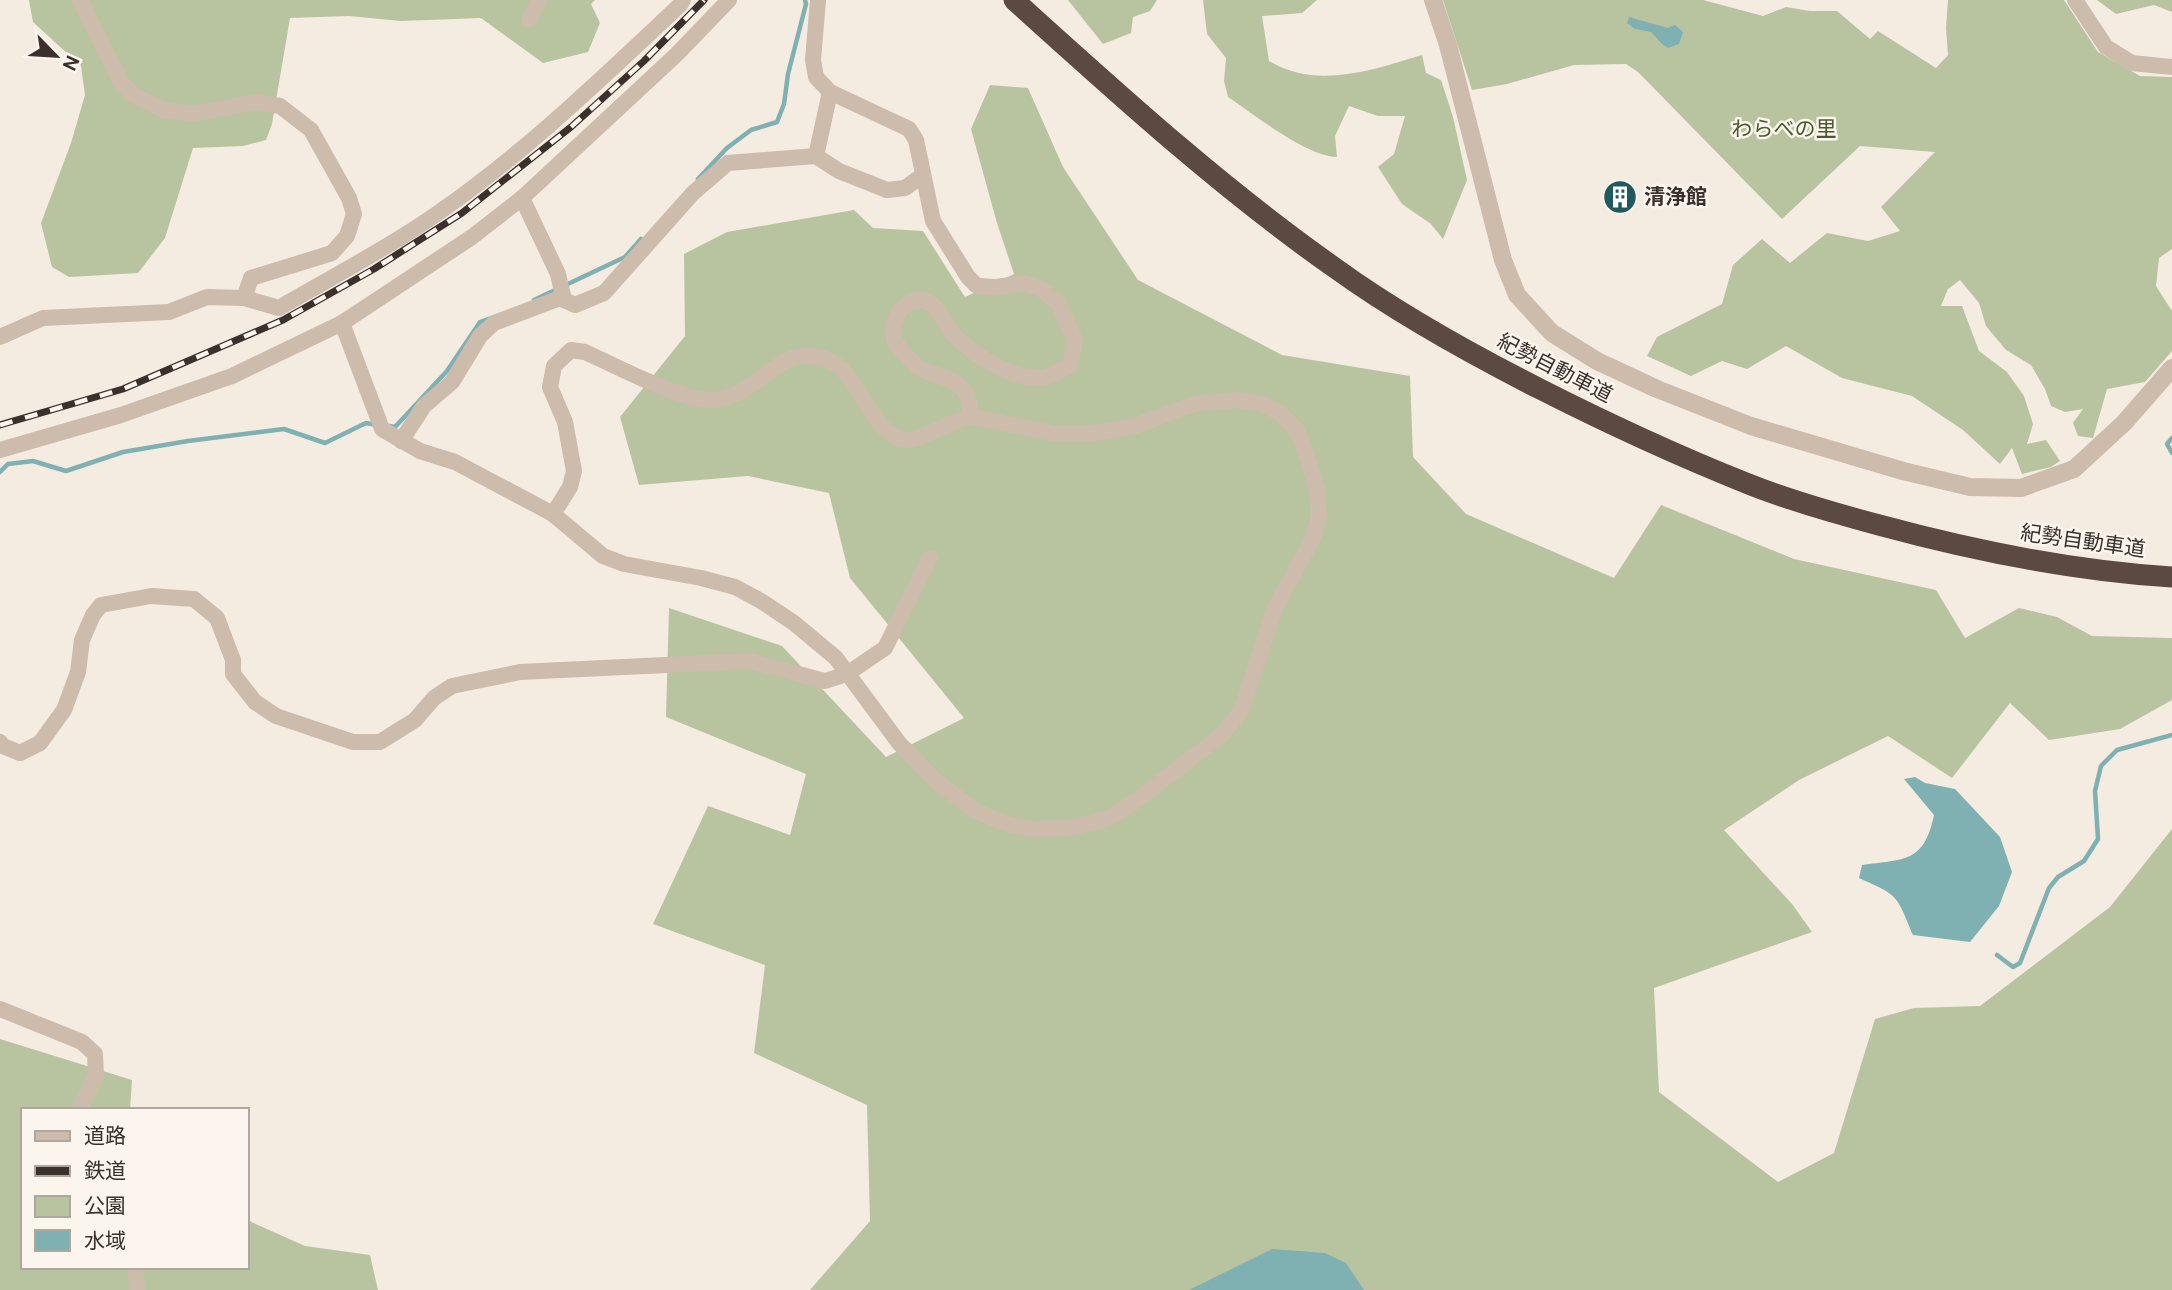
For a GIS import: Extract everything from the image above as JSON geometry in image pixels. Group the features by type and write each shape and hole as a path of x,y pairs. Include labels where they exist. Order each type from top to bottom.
{"highway":[{"name":"紀勢自動車道","path":"1014,0 1170,138 1258,211 1370,292 1475,356 1659,447 1761,488 1844,515 1941,542 2038,562 2172,577"}],"street":[{"path":"80,0 122,84 135,96 164,110 192,114 256,102 280,106 311,130 349,198 354,214 347,236 332,253 251,278 244,298"},
{"path":"529,20 539,0"},
{"path":"0,337 43,318 169,312 207,297 244,298 279,308 439,213 566,111 680,5 682,0"},
{"path":"0,450 121,415 232,376 342,323 472,237 522,198 677,54 729,0"},
{"path":"818,0 813,60 816,76 830,92 909,129 916,140 933,221 976,286 997,287 1024,283 1040,288 1058,303 1075,341 1070,365 1047,377 1024,377 993,365 956,337 930,303 919,300 904,307 895,315 892,330 898,347 918,367 951,381 966,392 972,417"},
{"path":"1433,0 1448,45 1503,260 1517,295 1552,333 1597,361 1657,389 1752,426 1903,471 1970,487 2021,488 2074,469 2124,423 2172,368"},
{"path":"2075,0 2106,47 2132,63 2172,66"},
{"path":"816,156 830,92"},
{"path":"401,441 424,406 452,382 480,336 494,323 560,298 575,305 604,292 693,193 729,163 816,156 839,171 887,191 905,188 923,175"},
{"path":"522,198 558,274 564,300"},
{"path":"342,323 382,429 420,451 455,461 554,514 603,556 624,564 735,587 761,601 794,623 836,658 900,743 937,782 974,810 1006,824 1031,829 1069,828 1107,819 1133,803 1223,734 1242,709 1275,608 1313,538 1319,516 1317,489 1296,429 1281,414 1262,404 1238,400 1194,404 1135,426 1090,434 1057,434 972,417 959,418 911,440 893,437 849,377 836,364 820,357 795,356 738,393 714,400 692,397 585,352 572,350 554,366 550,387 565,422 574,471 570,487 554,514"},
{"path":"0,742 20,753 40,743 64,710 78,672 82,640 101,604 150,596 194,599 217,618 233,660 233,674 255,702 276,716 354,742 380,742 415,720 434,698 452,686 520,672 749,661 825,681 848,674 885,648 930,558"},
{"path":"0,1009 82,1042 95,1054 96,1076 80,1108"},
{"path":"135,1269 137,1290"}],"green space":[{"path":"29,0 595,0 591,4 600,23 588,52 543,63 481,18 401,21 349,16 290,18 272,124 266,140 243,146 193,148 165,238 138,273 69,277 52,267 41,223 71,143 85,95 81,66 33,22"},
{"path":"1068,0 1157,0 1150,11 1133,17 1131,33 1103,44"},
{"path":"1203,0 1317,0 1302,13 1262,16 1269,61 1287,70 1325,76 1345,74 1422,55 1426,73 1441,80 1453,117 1467,180 1443,239 1431,224 1402,204 1378,167 1394,154 1405,116 1378,116 1349,106 1335,136 1337,157 1311,150 1296,142 1228,97 1224,81 1226,58 1207,34"},
{"name":"わらべの里","path":"1443,0 1703,0 1763,16 1786,7 1810,11 1837,11 1870,39 1878,31 1936,68 1948,55 1948,0 2064,0 2098,52 2140,76 2172,77 2172,249 2159,258 2156,286 2172,311 2172,351 2145,382 2107,389 2093,438 2078,436 2073,423 2083,409 2065,412 2051,406 2031,365 2006,350 1986,326 1979,303 1960,280 1948,289 1941,306 1962,306 1979,351 2007,372 2024,396 2033,424 2027,444 2046,440 2060,461 2051,467 2022,474 2012,448 2000,464 1963,430 1912,396 1842,378 1786,346 1747,369 1722,361 1691,376 1647,356 1657,337 1722,304 1733,265 1762,239 1790,263 1827,233 1868,241 1900,231 1881,207 1935,152 1860,146 1782,219 1638,72 1626,64 1574,65 1507,84 1472,90"},
{"path":"2097,0 2172,0 2172,12 2154,5 2116,14"},
{"path":"990,85 1028,88 1063,167 1138,280 1282,355 1410,376 1413,457 1466,514 1614,578 1661,505 1794,559 1936,590 1965,638 2019,608 2057,617 2092,636 2172,638 2172,700 2120,729 2049,740 2010,703 1952,778 1888,736 1799,780 1724,830 1792,904 1812,932 1654,988 1659,1092 1778,1182 1834,1153 1875,1019 1914,1008 1980,1006 2110,907 2172,829 2172,1290 810,1290 870,1221 867,1105 754,1053 765,965 653,924 708,806 790,835 806,774 666,717 669,608 782,646 886,757 964,718 850,578 829,493 748,476 639,485 620,417 685,336 684,254 727,232 854,210 873,228 923,231 965,297 1014,274 971,129"},
{"path":"0,1039 132,1080 130,1108 21,1108 21,1269 248,1269 248,1220 305,1246 370,1255 378,1290 0,1290"}],"water":[{"path":"1629,17 1668,28 1675,25 1683,32 1679,44 1668,48 1651,32 1635,29 1627,23"},
{"path":"1915,777 1925,783 1955,789 2000,837 2012,872 1999,906 1970,942 1913,935 1895,898 1859,878 1862,865 1910,856 1924,843 1934,815 1904,779"},
{"path":"1272,1249 1325,1253 1346,1263 1364,1290 1189,1290"}],"waterway":[{"path":"698,179 727,148 751,130 777,122 784,104 805,0"},
{"path":"534,300 625,257 641,239"},
{"path":"389,426 395,427 447,371 480,322 491,318"},
{"path":"0,472 8,464 33,461 66,471 123,452 284,429 325,443 366,423 377,425"},
{"path":"2172,438 2167,444 2172,453"},
{"path":"1997,955 2013,967 2020,963 2049,888 2058,877 2084,861 2098,839 2095,791 2101,766 2117,750 2172,735"}],"railway":[{"path":"0,425 123,389 283,320 374,269 462,213 571,127 644,61 704,0"}],"place":[{"name":"清浄館","path":"1620,197"}]}
